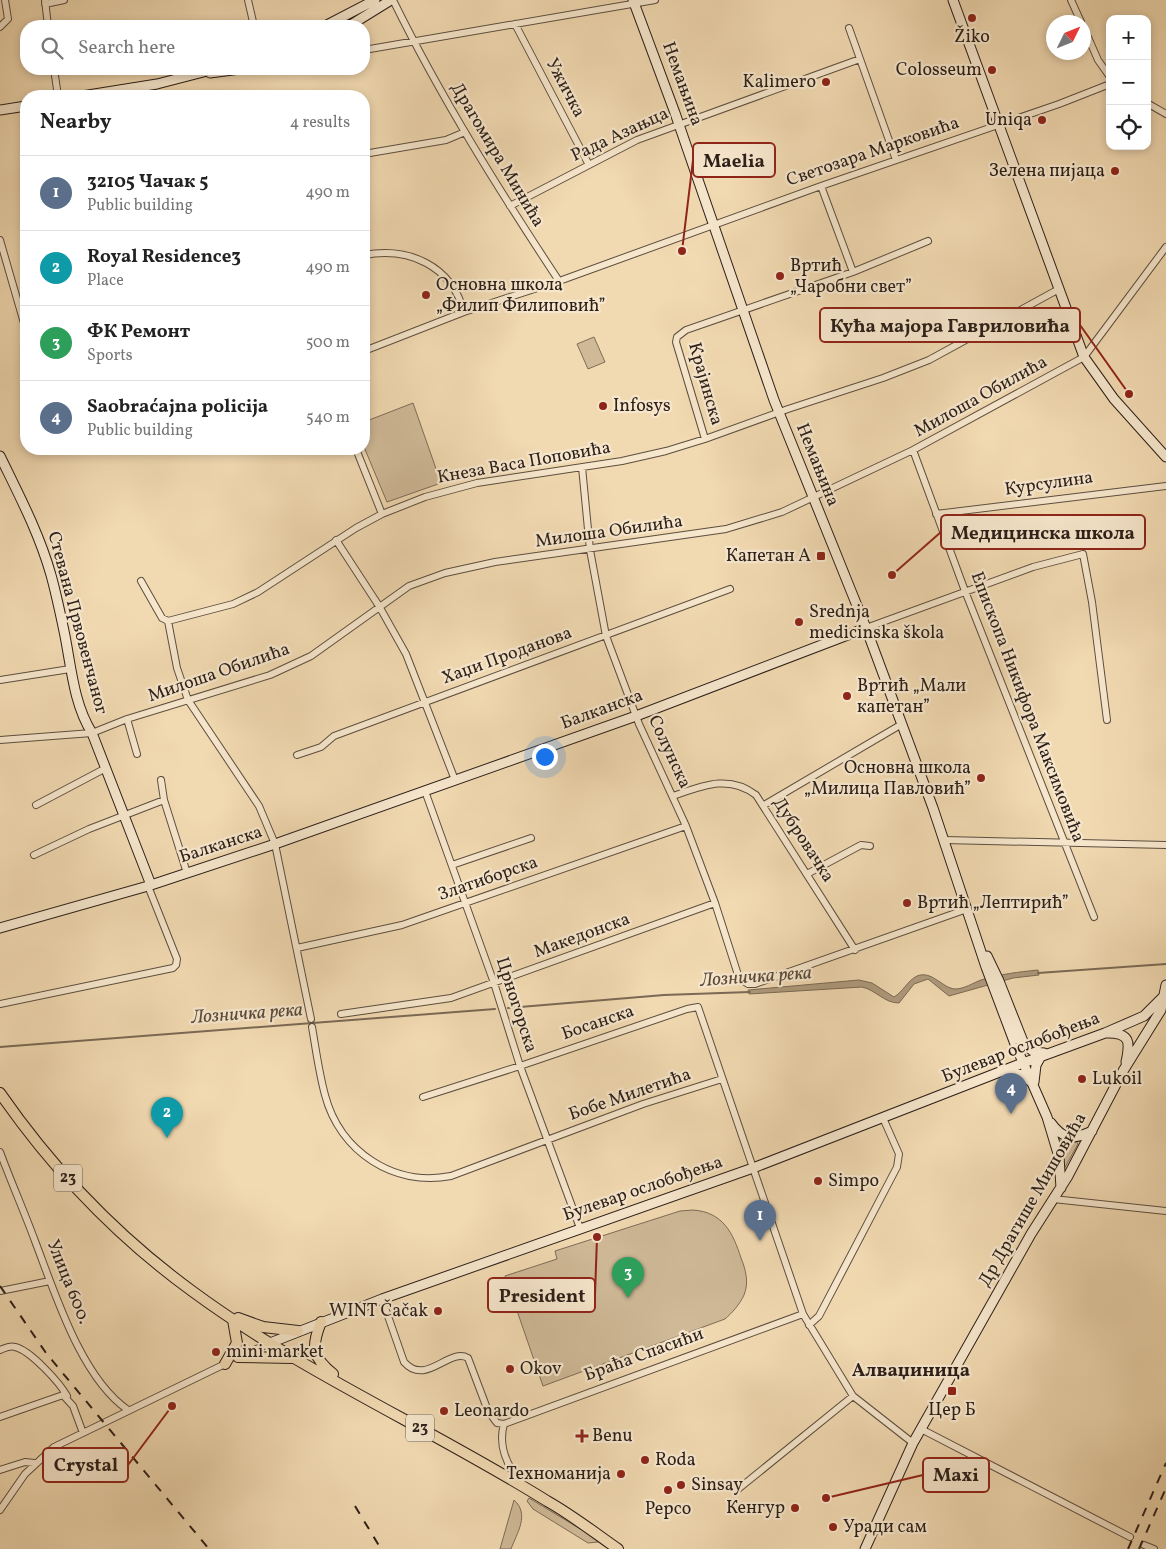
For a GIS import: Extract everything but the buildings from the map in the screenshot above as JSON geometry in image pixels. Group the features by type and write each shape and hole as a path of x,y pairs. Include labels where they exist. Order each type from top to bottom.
{"main road":[{"name":"23","path":"0,1093 47,1154 99,1210 170,1274 229,1317 294,1358 525,1488 618,1549"},
{"path":"229,1317 264,1327 298,1331"},
{"path":"225,1364 237,1343 229,1317"},
{"path":"321,1322 315,1340 317,1357 342,1385"},
{"path":"238,1357 294,1358"}],"street":[{"path":"0,27 8,19 5,0"},
{"path":"47,20 45,2 64,0"},
{"path":"248,0 253,20"},
{"path":"337,20 375,0"},
{"path":"358,20 392,0"},
{"name":"Драгомира Минића","path":"392,0 465,132 558,281"},
{"path":"370,49 634,2 655,0"},
{"path":"953,0 1084,357 1114,399 1166,457"},
{"path":"1071,0 1078,15"},
{"name":"Немањина","path":"634,2 679,124 778,412 866,628 944,840 986,967 1015,1044 1047,1118 1059,1157 1061,1188"},
{"name":"Ужичка","path":"515,24 589,165"},
{"path":"849,28 896,160"},
{"path":"1091,44 1098,60 1106,71"},
{"name":"Рада Азањца","path":"510,206 637,140 860,59"},
{"path":"55,75 57,90"},
{"path":"120,90 158,84 196,75"},
{"name":"Светозара Марковића","path":"370,349 464,312 558,281 1106,85"},
{"path":"1150,105 1166,114"},
{"path":"0,110 20,107"},
{"path":"370,153 446,140 465,132"},
{"path":"821,186 853,272"},
{"path":"0,240 20,309"},
{"path":"742,310 853,272 928,241"},
{"name":"Милоша Обилића","path":"0,740 92,733 127,719 270,675 291,666 335,640 379,606 409,586 445,572 495,562 726,530 777,514 913,450 1084,357 1166,247"},
{"path":"370,255 397,253 409,255 429,263 452,284 464,312"},
{"name":"Кнеза Васа Поповића","path":"168,622 233,604 258,592 336,540 382,514 425,496 477,482 582,467 666,451 705,439 778,412 883,378 929,360 1059,289"},
{"name":"Крајинска","path":"705,439 676,342 677,337 686,330 742,310"},
{"name":"Епископа Никифора Максимовића","path":"913,450 965,590 1094,917"},
{"path":"358,455 382,514"},
{"name":"Стевана Првовенчаног","path":"0,456 34,526 50,574 64,631 70,669 85,722 92,733 125,814 150,885"},
{"name":"Солунска","path":"582,467 590,550 606,636 636,716 686,826 715,903 737,975 746,982 755,984 855,950"},
{"name":"Курсулина","path":"936,514 1166,486"},
{"path":"336,540 379,606 406,654 455,780"},
{"name":"Балканска","path":"0,928 150,885 274,844 636,716 965,590 1033,567 1083,554 1092,602 1107,720"},
{"path":"142,581 162,618 168,622 177,668 188,700 259,806 274,844 311,1018"},
{"name":"Хаџи Проданова","path":"297,755 321,747 334,736 606,636 730,588"},
{"path":"0,680 70,669"},
{"path":"127,719 137,754"},
{"path":"764,805 902,724"},
{"path":"36,805 106,768"},
{"path":"161,780 164,800 187,873"},
{"name":"Дубровачка","path":"673,796 707,784 721,782 749,790 764,805 855,950"},
{"name":"Црногорска","path":"425,791 494,983 520,1066 580,1228"},
{"path":"34,855 125,814 164,800"},
{"name":"Златиборска","path":"297,948 402,924 686,826"},
{"path":"452,866 531,838"},
{"path":"944,840 1166,846"},
{"path":"808,874 861,845 870,846"},
{"path":"0,1004 173,968 177,960 150,885"},
{"name":"Македонска","path":"341,1014 428,1003 494,983 715,903"},
{"path":"855,950 967,909"},
{"name":"Балканска","path":"0,933 15,925"},
{"name":"Немањина","path":"978,940 999,981 1024,1044 1034,1052 1045,1055"},
{"name":"Булевар ослобођења","path":"0,1510 15,1485 34,1463 54,1447 238,1357 382,1298 753,1168 1024,1062 1105,1033 1144,1016 1156,1007 1165,996"},
{"name":"Др Драгише Мишовића","path":"865,1549 921,1429 1026,1242 1061,1188 1165,996"},
{"name":"Босанска","path":"423,1096 520,1066 687,1008 698,1007 722,1079"},
{"name":"Бобе Милетића","path":"312,1027 325,1096 331,1113 350,1143 365,1157 392,1172 422,1179 451,1176 651,1102 722,1079"},
{"path":"1105,1033 1117,1033 1127,1039 1129,1045 1124,1070"},
{"path":"1001,1072 1013,1059 1016,1051 1015,1044"},
{"path":"1034,1085 1036,1064 1045,1055"},
{"path":"1001,1072 1022,1075 1034,1085"},
{"path":"722,1079 803,1314 853,1396 914,1443"},
{"path":"810,1325 819,1316 897,1167 899,1154 883,1118"},
{"path":"1047,1118 1055,1130 1067,1138 1079,1137 1093,1131"},
{"name":"Улица 600.","path":"0,1152 67,1324 86,1358 114,1398 128,1410"},
{"path":"1053,1198 1166,1211"},
{"path":"0,1291 50,1280"},
{"path":"382,1298 404,1362 409,1368 424,1371 460,1355 468,1358 488,1411 497,1423 504,1424 500,1436 505,1454 513,1471 525,1488"},
{"name":"Браћа Спасићи","path":"504,1424 803,1314"},
{"path":"0,1350 10,1346 23,1350 60,1384 76,1412 83,1433"},
{"path":"0,1417 56,1396 63,1395 68,1398"},
{"path":"737,1490 853,1396"},
{"path":"921,1429 1130,1537"},
{"path":"0,1470 25,1462 34,1463"},
{"path":"1144,1545 1154,1549"}],"shaded area":[{"path":"594,337 605,362 588,369 577,344"},
{"path":"413,403 441,483 387,502 367,455 370,455 370,420"},
{"path":"1038,970 1039,975 1013,978 949,996 928,979 914,984 899,1003 889,1001 862,987 749,994 748,990 859,980 872,983 894,997 914,978 922,975 932,977 946,986 955,989 995,976"},
{"path":"1058,1139 1066,1144 1076,1141 1078,1144 1064,1169"},
{"path":"693,1210 719,1219 734,1240 747,1281 744,1295 736,1308 725,1319 543,1386 505,1276 557,1259 555,1251 680,1211"},
{"path":"529,1498 597,1539 598,1542 588,1543 533,1509 527,1501"},
{"path":"514,1500 519,1505 521,1511 521,1524 511,1549 500,1549"}],"waterway":[{"name":"Лозничка река","path":"1038,973 1166,964"},
{"name":"Лозничка река","path":"508,1008 664,995 750,992"},
{"name":"Лозничка река","path":"0,1047 495,1009"}],"railway":[{"path":"0,1286 46,1353 209,1549"},
{"path":"1128,1549 1166,1463"},
{"path":"1139,1549 1166,1488"},
{"path":"355,1506 381,1549"}],"place":[{"name":"Žiko","path":"972,18"},
{"name":"Colosseum","path":"992,70"},
{"name":"Kalimero","path":"826,82"},
{"name":"Uniqa","path":"1042,120"},
{"name":"Зелена пијаца","path":"1115,171"},
{"name":"Maelia","path":"682,251"},
{"name":"Вртић „Чаробни свет”","path":"780,276"},
{"name":"Основна школа „Филип Филиповић”","path":"426,295"},
{"name":"Кућа мајора Гавриловића","path":"1129,394"},
{"name":"Infosys","path":"603,406"},
{"name":"Капетан А","path":"821,556"},
{"name":"Медицинска школа","path":"892,575"},
{"name":"Srednja medicinska škola","path":"799,622"},
{"name":"Вртић „Мали капетан”","path":"847,696"},
{"name":"Основна школа „Милица Павловић”","path":"981,778"},
{"name":"Вртић „Лептирић”","path":"907,903"},
{"name":"Lukoil","path":"1082,1079"},
{"name":"Saobraćajna policija","path":"1011,1114"},
{"name":"Royal Residence3","path":"167,1138"},
{"name":"Simpo","path":"818,1181"},
{"name":"President","path":"597,1237"},
{"name":"32105 Чачак 5","path":"760,1241"},
{"name":"ФК Ремонт","path":"628,1298"},
{"name":"WINT Čačak","path":"438,1311"},
{"name":"mini market","path":"216,1352"},
{"name":"Okov","path":"510,1369"},
{"name":"Цер Б","path":"952,1391"},
{"name":"Crystal","path":"172,1406"},
{"name":"Leonardo","path":"444,1411"},
{"name":"Benu","path":"582,1436"},
{"name":"Roda","path":"645,1460"},
{"name":"Техноманија","path":"621,1474"},
{"name":"Sinsay","path":"681,1485"},
{"name":"Pepco","path":"668,1490"},
{"name":"Maxi","path":"826,1498"},
{"name":"Кенгур","path":"795,1508"},
{"name":"Уради сам","path":"833,1527"}],"district":[{"name":"Алваџиница","path":"911,1371"}]}
